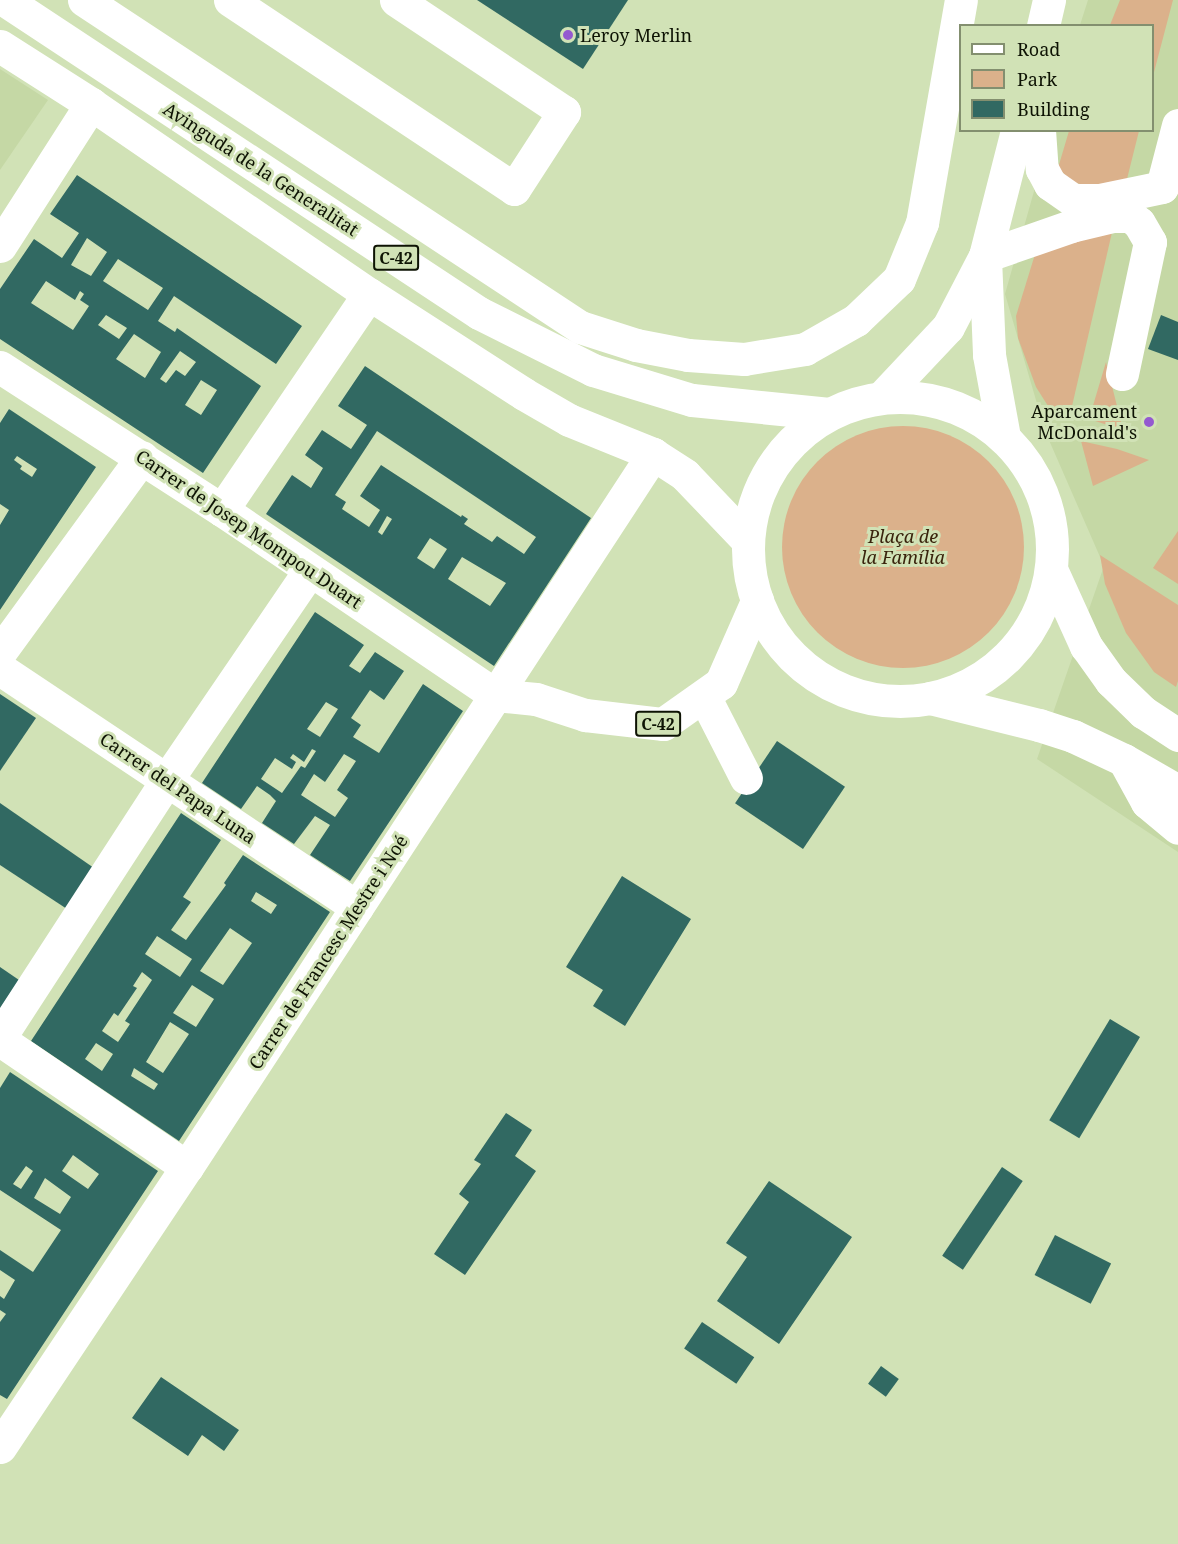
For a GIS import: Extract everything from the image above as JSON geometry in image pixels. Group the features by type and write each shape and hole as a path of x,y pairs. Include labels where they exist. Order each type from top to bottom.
{"street":[{"name":"Avinguda de la Generalitat","path":"4,0 480,313 593,370 692,400 829,414"},
{"path":"230,0 514,189 564,112 396,0"},
{"path":"90,2 580,327 636,345 688,355 744,359 805,349 856,320 899,279 922,223 961,0"},
{"path":"1043,24 1049,0"},
{"name":"C-42","path":"0,46 91,104 369,294 524,394 569,420 652,454 685,475 747,541"},
{"path":"0,246 91,104"},
{"path":"1122,374 1150,242 1170,186 1178,125"},
{"path":"882,397 948,327 985,256 1016,132"},
{"path":"1039,132 1042,169 1050,184 1073,200 1100,200 1170,186"},
{"path":"985,256 1071,226 1113,216 1130,216 1139,224 1150,242"},
{"path":"985,256 989,355 1004,437"},
{"path":"222,510 369,294"},
{"name":"Carrer de Josep Mompou Duart","path":"0,367 222,510 495,695"},
{"name":"C-42","path":"882,397 926,398 947,404 968,412 1004,437 1030,469 1047,507 1052,548 1051,568 1038,613 1012,653 974,681 930,698 909,701 866,698 825,682 791,656 765,621 757,601 751,581 747,541 759,490 772,467 788,446 807,428 829,414 846,406 882,397"},
{"name":"Carrer de Francesc Mestre i Noé","path":"4,1432 187,1167 652,454"},
{"path":"0,652 142,458"},
{"name":"C-42","path":"1051,568 1086,646 1111,681 1143,712 1178,735"},
{"path":"187,1167 0,1039 166,781 310,570"},
{"name":"C-42","path":"495,695 536,699 585,716 663,724 721,683 757,601"},
{"name":"Carrer del Papa Luna","path":"0,669 357,907"},
{"path":"704,696 746,777"},
{"name":"C-42","path":"930,698 1040,725 1073,736 1124,760 1178,791"},
{"path":"1124,760 1147,802 1178,828"}],"shaded area":[{"path":"1088,0 1178,0 1178,852 1037,759 1104,566 1045,431 1005,294 1051,132 1154,132 1154,24 1080,24"},
{"path":"0,69 48,100 0,170"}],"green space":[{"path":"1120,0 1173,0 1154,72 1154,24 1110,24"},
{"path":"1069,132 1139,132 1126,183 1111,188 1073,183 1058,168"},
{"path":"1113,228 1070,415 1048,406 1036,387 1018,338 1016,316 1036,251"},
{"path":"1106,362 1123,430 1089,419"},
{"name":"Plaça de la Família","path":"903,426 927,429 949,436 970,447 988,462 1003,480 1014,501 1021,523 1024,547 1021,571 1014,593 1003,614 988,632 970,647 949,658 927,665 903,668 879,665 857,658 836,647 818,632 803,614 792,593 785,571 782,547 785,523 792,501 803,480 818,462 836,447 857,436 879,429"},
{"path":"1081,441 1117,449 1149,460 1093,486"},
{"path":"1178,531 1178,584 1153,568"},
{"path":"1100,555 1178,605 1178,681 1176,687 1154,672 1126,633 1105,584"}],"building":[{"name":"Leroy Merlin","path":"477,0 628,0 583,69"},
{"path":"77,175 302,326 276,364 174,296 158,321 175,332 177,328 261,386 203,473 0,339 0,289 34,239 62,258 79,233 50,214","holes":["87,238 107,252 91,276 71,265","118,259 163,288 148,310 103,281","46,281 75,300 80,291 84,294 80,300 89,306 73,330 31,303","106,315 127,328 119,339 98,325","134,334 161,352 145,378 116,359","180,351 196,362 185,376 176,370 166,383 160,379","201,380 217,390 201,415 185,405"]},
{"path":"1161,315 1178,322 1178,360 1148,349"},
{"path":"365,366 591,518 494,666 266,514 292,475 311,488 323,468 305,455 322,430 351,449 367,425 338,406","holes":["377,431 536,537 524,554 497,536 492,542 464,524 468,519 462,515 461,517 381,465 360,496 380,510 369,527 342,509 346,502 335,495","387,516 392,519 382,535 378,532","430,538 447,549 434,569 417,558","462,557 506,583 490,606 448,579"]},
{"path":"9,409 96,467 0,610 0,525 9,510 0,504 0,423","holes":["17,456 37,469 32,477 20,469 22,466 14,460"]},
{"path":"315,612 364,645 349,666 360,673 375,652 404,671 384,700 370,690 351,718 361,725 353,737 379,753 423,684 463,711 350,881 310,855 330,825 315,816 294,844 262,823 276,801 257,786 241,809 202,783","holes":["326,702 338,709 320,737 307,729","312,749 316,751 305,768 301,766 282,793 261,779 275,758 292,769 296,762 290,758 293,754 304,762","344,754 356,761 337,790 348,798 335,817 301,795 314,774 325,782"]},
{"path":"0,694 36,718 0,771"},
{"path":"777,741 845,787 803,849 735,803"},
{"path":"0,803 94,868 67,909 0,865"},
{"path":"181,813 221,840 183,897 191,902 171,930 186,940 226,885 224,883 243,855 330,912 179,1141 31,1041","holes":["256,892 277,905 271,914 251,901","230,928 252,943 223,985 200,971","157,936 192,959 180,977 145,954","142,972 152,980 125,1021 130,1024 118,1042 102,1031 114,1013 118,1016 137,988 133,986","192,985 214,999 196,1027 173,1013","170,1022 189,1034 163,1073 146,1062","96,1043 113,1054 102,1071 85,1059","134,1068 158,1084 154,1090 131,1076"]},
{"path":"622,876 691,919 625,1026 593,1006 603,990 566,967"},
{"path":"0,967 19,980 0,1009"},
{"path":"1110,1019 1140,1037 1079,1138 1049,1120"},
{"path":"10,1072 158,1171 7,1399 0,1395 0,1322 6,1314 0,1310 0,1296 4,1299 15,1280 0,1270 0,1250 33,1272 61,1230 0,1190 0,1088","holes":["73,1155 99,1174 88,1189 62,1171","26,1166 33,1171 21,1189 13,1184","45,1178 71,1197 60,1214 34,1198"]},
{"path":"506,1113 532,1130 515,1156 536,1171 465,1275 434,1254 469,1202 459,1194 481,1164 474,1160"},
{"path":"1002,1167 1023,1181 963,1270 942,1256"},
{"path":"769,1181 852,1237 779,1344 717,1301 747,1257 726,1243"},
{"path":"1055,1235 1111,1264 1091,1304 1035,1275"},
{"path":"702,1322 754,1357 736,1384 684,1349"},
{"path":"881,1366 899,1379 886,1397 868,1384"},
{"path":"161,1377 239,1430 224,1451 202,1435 188,1456 132,1418"}],"place":[{"name":"Leroy Merlin","path":"568,35"},
{"name":"Aparcament McDonald's","path":"1149,422"}]}
